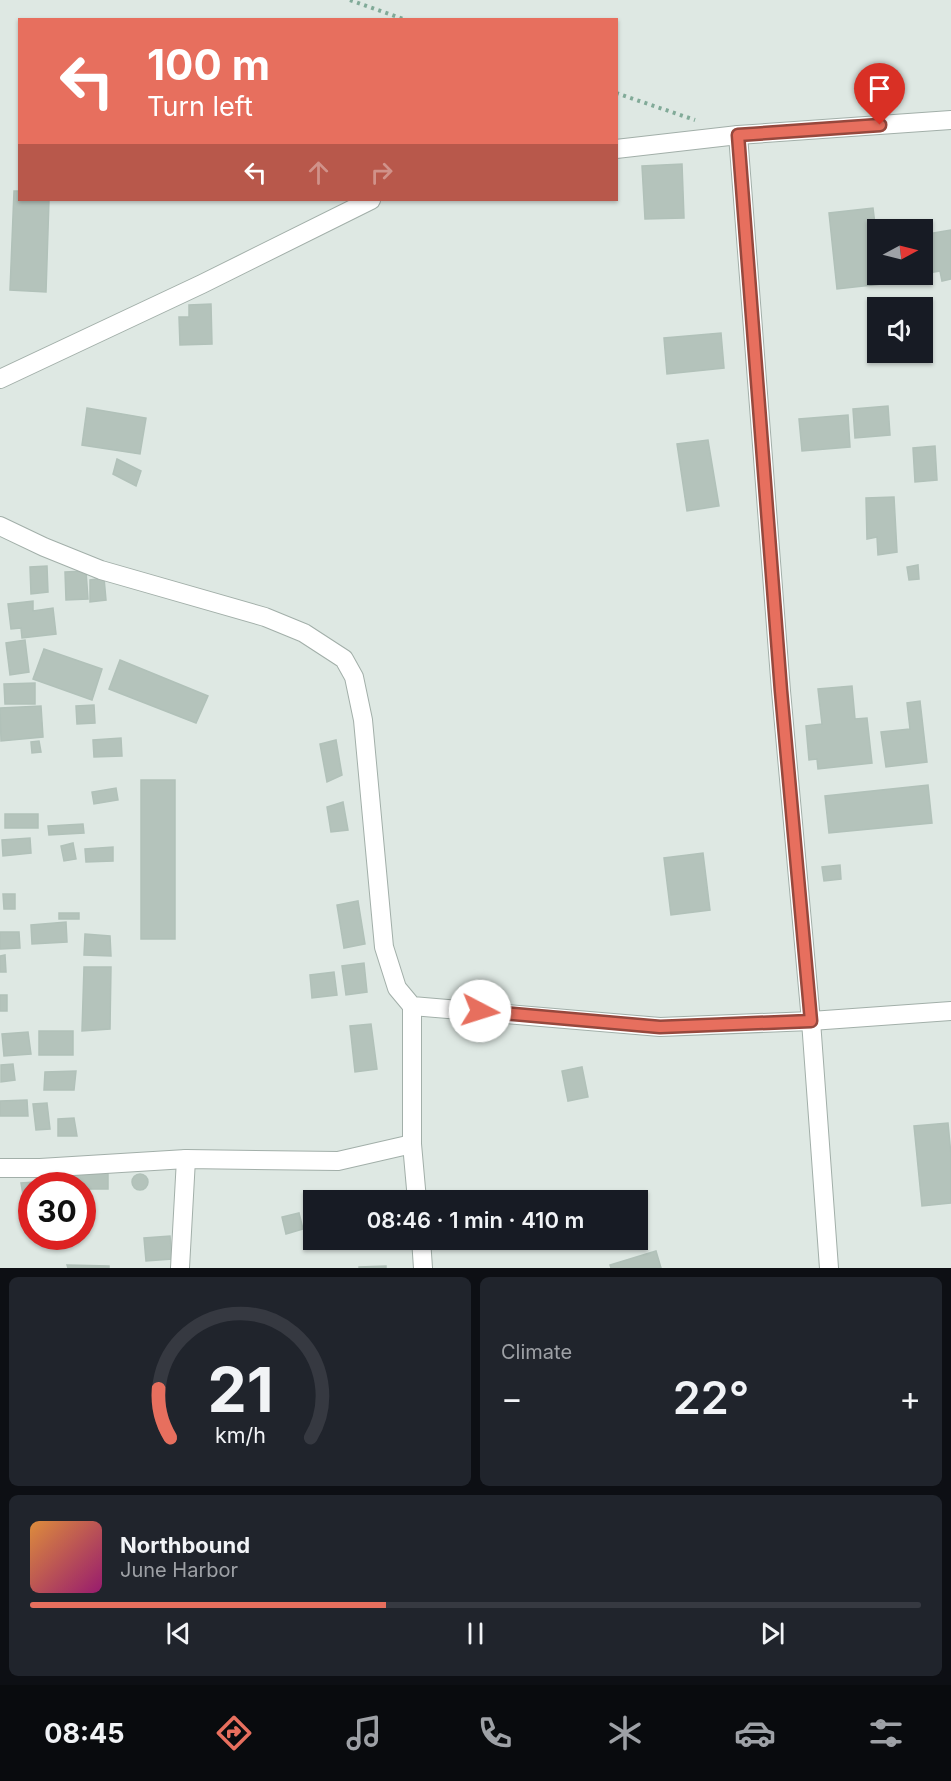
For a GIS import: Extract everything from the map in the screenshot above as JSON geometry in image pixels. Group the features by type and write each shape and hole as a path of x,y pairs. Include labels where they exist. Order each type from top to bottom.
{"street":[{"path":"618,149 738,135 951,120"},
{"path":"738,135 781,691 811,1021 829,1268"},
{"path":"0,379 202,284 369,201"},
{"path":"0,526 101,570 265,617 304,633 344,658 354,677 363,720 384,946 397,988 412,1006 412,1144 416,1190"},
{"path":"412,1006 660,1027 811,1021 951,1011"},
{"path":"0,1168 40,1168 186,1159 338,1161 412,1144"},
{"path":"180,1268 186,1159"},
{"path":"422,1250 423,1268"}],"path":[{"path":"350,0 400,18"},
{"path":"618,94 705,123"}],"building":[{"path":"682,164 684,218 645,219 642,166"},
{"path":"14,191 18,191 18,201 49,201 46,292 10,290"},
{"path":"873,208 874,219 867,219 867,285 872,285 837,289 829,213"},
{"path":"951,230 951,279 942,281 940,271 933,272 933,233"},
{"path":"211,304 212,344 180,345 179,317 189,317 189,305"},
{"path":"721,333 724,368 667,374 664,338"},
{"path":"888,406 890,435 855,438 853,409"},
{"path":"87,408 146,418 140,454 82,445"},
{"path":"848,415 850,447 802,451 799,419"},
{"path":"708,440 719,506 687,511 677,444"},
{"path":"935,446 937,480 915,482 913,448"},
{"path":"117,459 141,471 136,486 113,474"},
{"path":"894,497 897,552 878,555 877,537 867,539 866,498"},
{"path":"918,565 919,579 909,580 907,567"},
{"path":"47,566 48,592 31,594 30,567"},
{"path":"86,571 88,599 66,600 65,572"},
{"path":"104,578 106,600 90,602 90,580"},
{"path":"33,601 33,611 53,608 56,634 22,638 21,628 11,629 8,604"},
{"path":"25,640 29,672 10,675 6,643"},
{"path":"44,649 102,669 92,700 33,679"},
{"path":"120,660 208,696 196,723 109,689"},
{"path":"35,683 35,704 5,704 4,684"},
{"path":"852,686 855,719 867,718 872,763 818,769 817,759 809,760 806,726 822,724 818,689"},
{"path":"920,701 927,762 886,767 881,732 910,729 907,703"},
{"path":"94,705 95,723 77,724 76,706"},
{"path":"41,706 43,737 1,741 0,708"},
{"path":"121,738 122,756 94,757 93,740"},
{"path":"336,740 342,775 327,782 320,744"},
{"path":"39,741 41,752 32,753 31,742"},
{"path":"141,780 175,780 175,939 141,939"},
{"path":"928,785 932,823 829,833 825,796"},
{"path":"116,788 118,800 94,804 92,792"},
{"path":"343,802 348,830 331,832 327,807"},
{"path":"5,814 38,814 38,828 5,828"},
{"path":"83,824 84,833 49,835 48,826"},
{"path":"30,838 31,853 3,856 2,840"},
{"path":"73,843 76,859 64,861 61,846"},
{"path":"113,847 113,861 86,862 85,849"},
{"path":"703,853 710,910 671,915 664,858"},
{"path":"840,865 841,879 824,881 822,867"},
{"path":"3,894 15,894 15,909 4,909"},
{"path":"358,901 365,944 344,948 337,905"},
{"path":"59,913 79,913 79,919 59,919"},
{"path":"66,922 67,942 32,944 31,925"},
{"path":"0,932 19,932 20,948 0,949"},
{"path":"85,934 110,936 111,956 84,955"},
{"path":"5,955 6,972 0,972 0,956"},
{"path":"364,963 367,992 346,995 342,966"},
{"path":"84,967 111,967 110,1029 82,1031"},
{"path":"334,972 337,995 312,998 310,975"},
{"path":"0,995 7,995 7,1011 0,1011"},
{"path":"371,1024 377,1069 355,1072 350,1026"},
{"path":"39,1031 73,1031 73,1055 39,1055"},
{"path":"28,1032 31,1054 4,1056 2,1034"},
{"path":"13,1064 15,1080 1,1082 1,1065"},
{"path":"582,1067 588,1097 568,1101 562,1071"},
{"path":"76,1071 74,1090 44,1090 45,1072"},
{"path":"27,1100 28,1116 0,1116 0,1101"},
{"path":"47,1103 50,1129 36,1130 33,1104"},
{"path":"74,1118 77,1136 58,1136 58,1119"},
{"path":"948,1123 951,1203 922,1206 914,1126"},
{"path":"96,1172 108,1172 108,1189 96,1189"},
{"path":"140,1174 146,1176 148,1182 146,1188 140,1190 134,1188 132,1182 134,1176"},
{"path":"299,1213 303,1229 286,1234 282,1217"},
{"path":"170,1236 172,1259 146,1261 144,1238"},
{"path":"656,1251 661,1268 611,1268 610,1265"},
{"path":"67,1265 109,1266 109,1268 68,1268"},
{"path":"386,1266 386,1268 359,1268 359,1267"}],"route":[{"path":"480,1011 660,1027 811,1021 781,691 738,135 880,125"}]}
